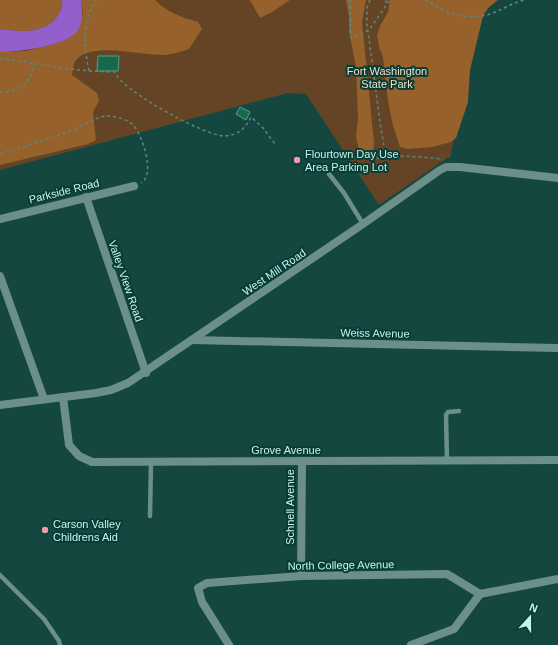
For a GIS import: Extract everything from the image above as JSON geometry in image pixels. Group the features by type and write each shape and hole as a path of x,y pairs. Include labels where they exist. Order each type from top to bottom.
{"street":[{"name":"West Mill Road","path":"0,404 111,390 128,383 446,167 460,167 558,178"},
{"name":"Parkside Road","path":"0,219 134,186"},
{"name":"Valley View Road","path":"86,197 146,372"},
{"path":"0,276 44,399"},
{"name":"Weiss Avenue","path":"192,340 558,348"},
{"name":"Grove Avenue","path":"63,397 69,445 79,456 92,462 558,460"},
{"name":"Schnell Avenue","path":"301,576 302,461"},
{"name":"North College Avenue","path":"229,645 202,602 198,588 207,583 301,576 447,574 480,594"},
{"path":"412,645 454,629 480,594 558,578"}],"lane":[{"path":"329,174 344,193 363,224"},
{"path":"447,461 446,415 448,412 459,411"},
{"path":"150,516 151,462"},
{"path":"0,575 44,619 60,641 60,645"}],"path":[{"path":"89,71 84,48 85,28 91,8 96,0"},
{"path":"350,0 351,38 369,30 382,12 386,4 386,0"},
{"path":"370,0 367,7 367,18 386,157"},
{"path":"386,4 392,0"},
{"path":"425,0 450,13 478,17 490,14 524,0"},
{"path":"0,58 89,71 115,72 118,79 151,103 179,119 211,134 224,136 237,134 244,129 251,117"},
{"path":"0,92 18,89 26,84 31,76 34,64"},
{"path":"0,154 72,130 105,116 118,117 132,124 140,134 146,154 148,172 147,178 143,182 134,186"},
{"path":"248,116 263,128 275,144"},
{"path":"324,159 337,154 370,159 404,156 449,160"}],"green space":[{"name":"Fort Washington State Park","path":"0,0 483,0 450,158 447,158 379,205 306,94 288,93 0,170"},
{"path":"0,0 62,0 62,4 58,15 47,26 40,29 16,31 0,29"},
{"path":"81,0 155,0 164,8 175,14 198,22 202,29 189,49 171,54 155,55 107,50 86,53 78,58 74,64 72,75 97,93 99,101 93,112 96,140 88,144 0,165 0,52 25,51 66,40 83,14"},
{"path":"250,0 290,0 260,18"},
{"path":"346,0 366,0 362,22 374,143 373,151 366,152 359,150 356,137 358,118 356,67 349,31 349,16"},
{"path":"390,0 498,0 488,8 483,16 470,70 468,102 456,138 451,142 432,147 407,149 400,147 393,126 388,101 383,57 379,47 377,35 388,12"}],"shaded area":[{"path":"62,0 81,0 81,22 78,30 73,36 42,47 19,51 0,52 0,29 24,31 40,29 47,26 53,21 61,10"}],"building":[{"path":"98,56 119,56 118,71 97,71"},
{"path":"240,107 250,112 246,120 236,114"}],"place":[{"name":"Flourtown Day Use Area Parking Lot","path":"297,160"},
{"name":"Carson Valley Childrens Aid","path":"45,530"}]}
